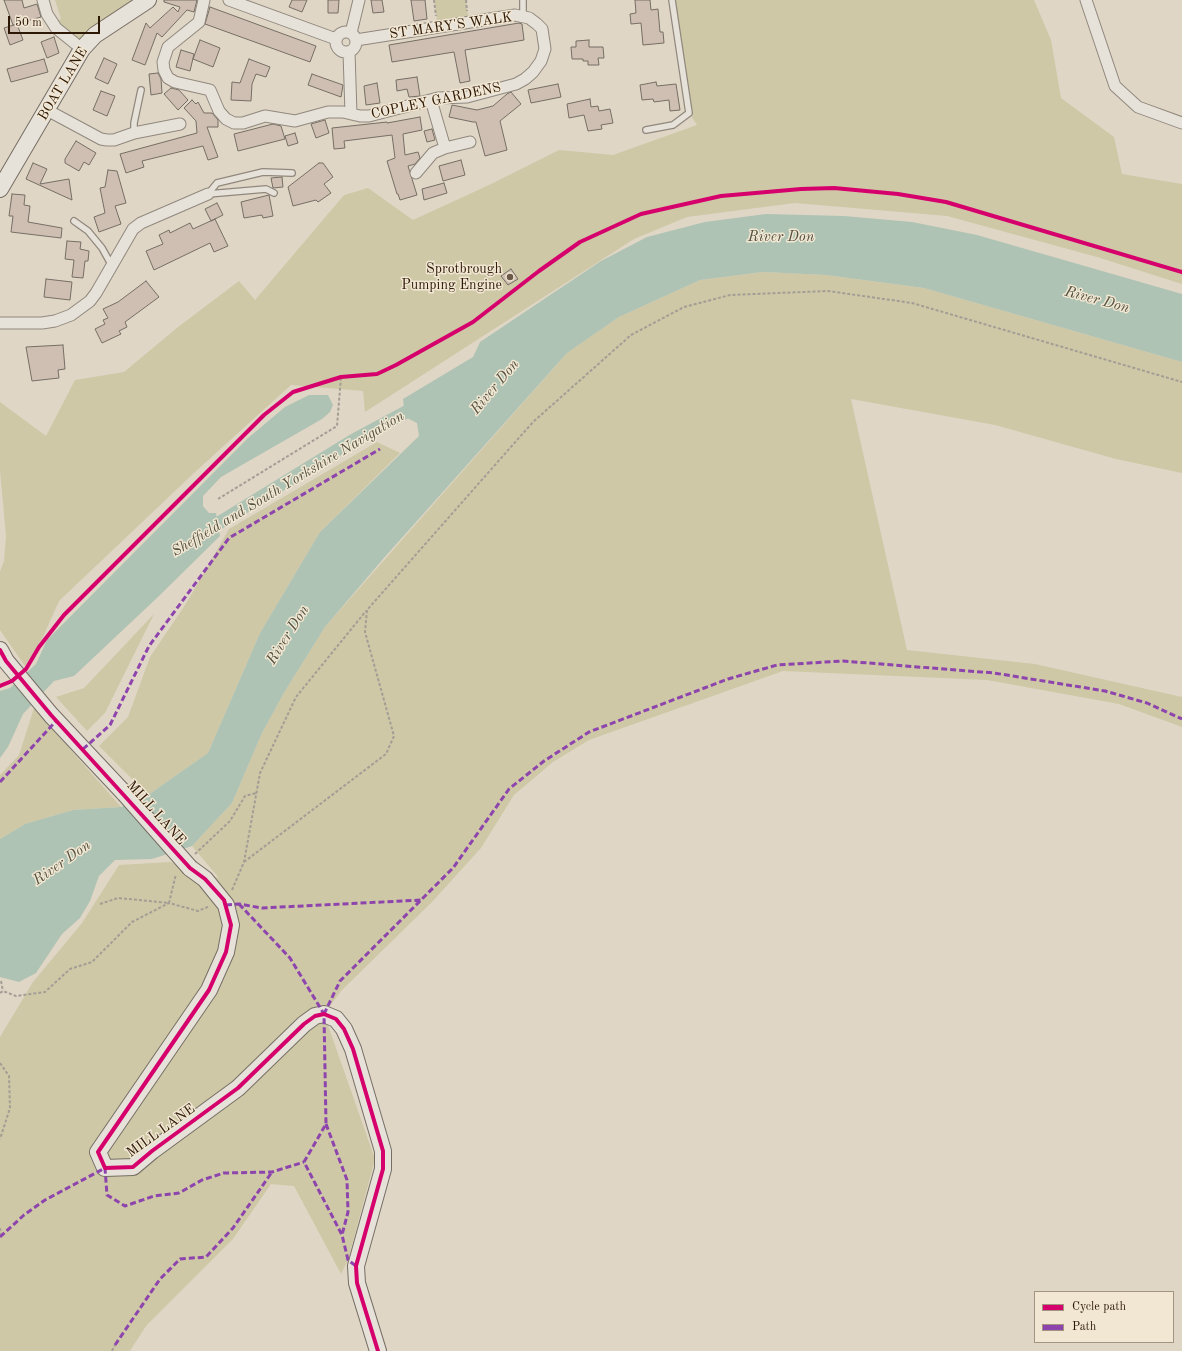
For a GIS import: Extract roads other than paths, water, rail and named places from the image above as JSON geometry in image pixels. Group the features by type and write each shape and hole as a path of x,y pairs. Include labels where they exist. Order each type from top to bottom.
{"street":[{"path":"43,0 47,14 56,28 82,50"},
{"name":"BOAT LANE","path":"0,189 47,110 56,91 82,50 95,35 148,0"},
{"name":"COPLEY GARDENS","path":"204,0 198,22 168,47 163,62 164,70 168,78 175,82 210,90 219,111 226,119 234,123 243,123 265,116 295,121 328,112 369,116 431,100 467,97 516,84 533,72 541,61 545,49 542,30"},
{"path":"229,0 336,39 336,44 340,50 349,52"},
{"path":"349,52 355,47 353,36 359,0"},
{"path":"1086,0 1115,86 1138,107 1182,123"},
{"name":"ST MARY'S WALK","path":"336,39 344,32 353,36 438,27 506,15 523,16 533,21 542,30"},
{"path":"349,52 351,114"},
{"path":"431,100 445,148"},
{"path":"47,110 101,139 114,140 134,133 180,124"},
{"path":"416,173 433,153 445,148 470,142"},
{"path":"0,323 42,323 55,321 70,315 90,301 133,230 141,223 208,194"},
{"name":"MILL LANE","path":"3,656 51,715 125,794 186,865 205,879 224,900 231,926 226,952 209,990 98,1152 105,1168 133,1167 152,1151 238,1088 304,1024 315,1016 324,1014 336,1019 344,1029 353,1049 382,1151 383,1169 356,1266 357,1283 378,1351"}],"lane":[{"path":"523,0 523,16"},
{"path":"646,130 673,125 689,113 672,0"},
{"path":"134,133 134,123 141,90"},
{"path":"208,194 217,183 263,172 292,173"},
{"path":"208,194 266,189 274,193"},
{"path":"74,221 88,231 102,248 112,266"}],"water":[{"name":"River Don","path":"766,214 844,216 912,222 977,235 1182,294 1182,362 924,288 826,275 763,272 700,280 619,317 567,353 383,559 325,627 285,691 262,733 232,803 192,846 152,859 115,860 99,876 90,901 80,918 62,934 36,973 19,982 0,977 0,839 25,824 73,810 121,807 148,795 208,753 260,633 320,532 419,436 417,423 405,417 403,399 473,357 480,342 601,261 647,237 705,222"},
{"path":"309,395 328,395 333,405 330,412 322,419 221,477 203,496 203,506 209,513 216,513 220,536 74,676 54,681 23,714 8,747 0,758 0,691 10,688 36,664 47,640 248,438 285,407"}],"waterway":[{"name":"Sheffield and South Yorkshire Navigation","path":"204,532 352,441 419,405"}],"place":[{"name":"Sprotbrough Pumping Engine","path":"510,277"}]}
